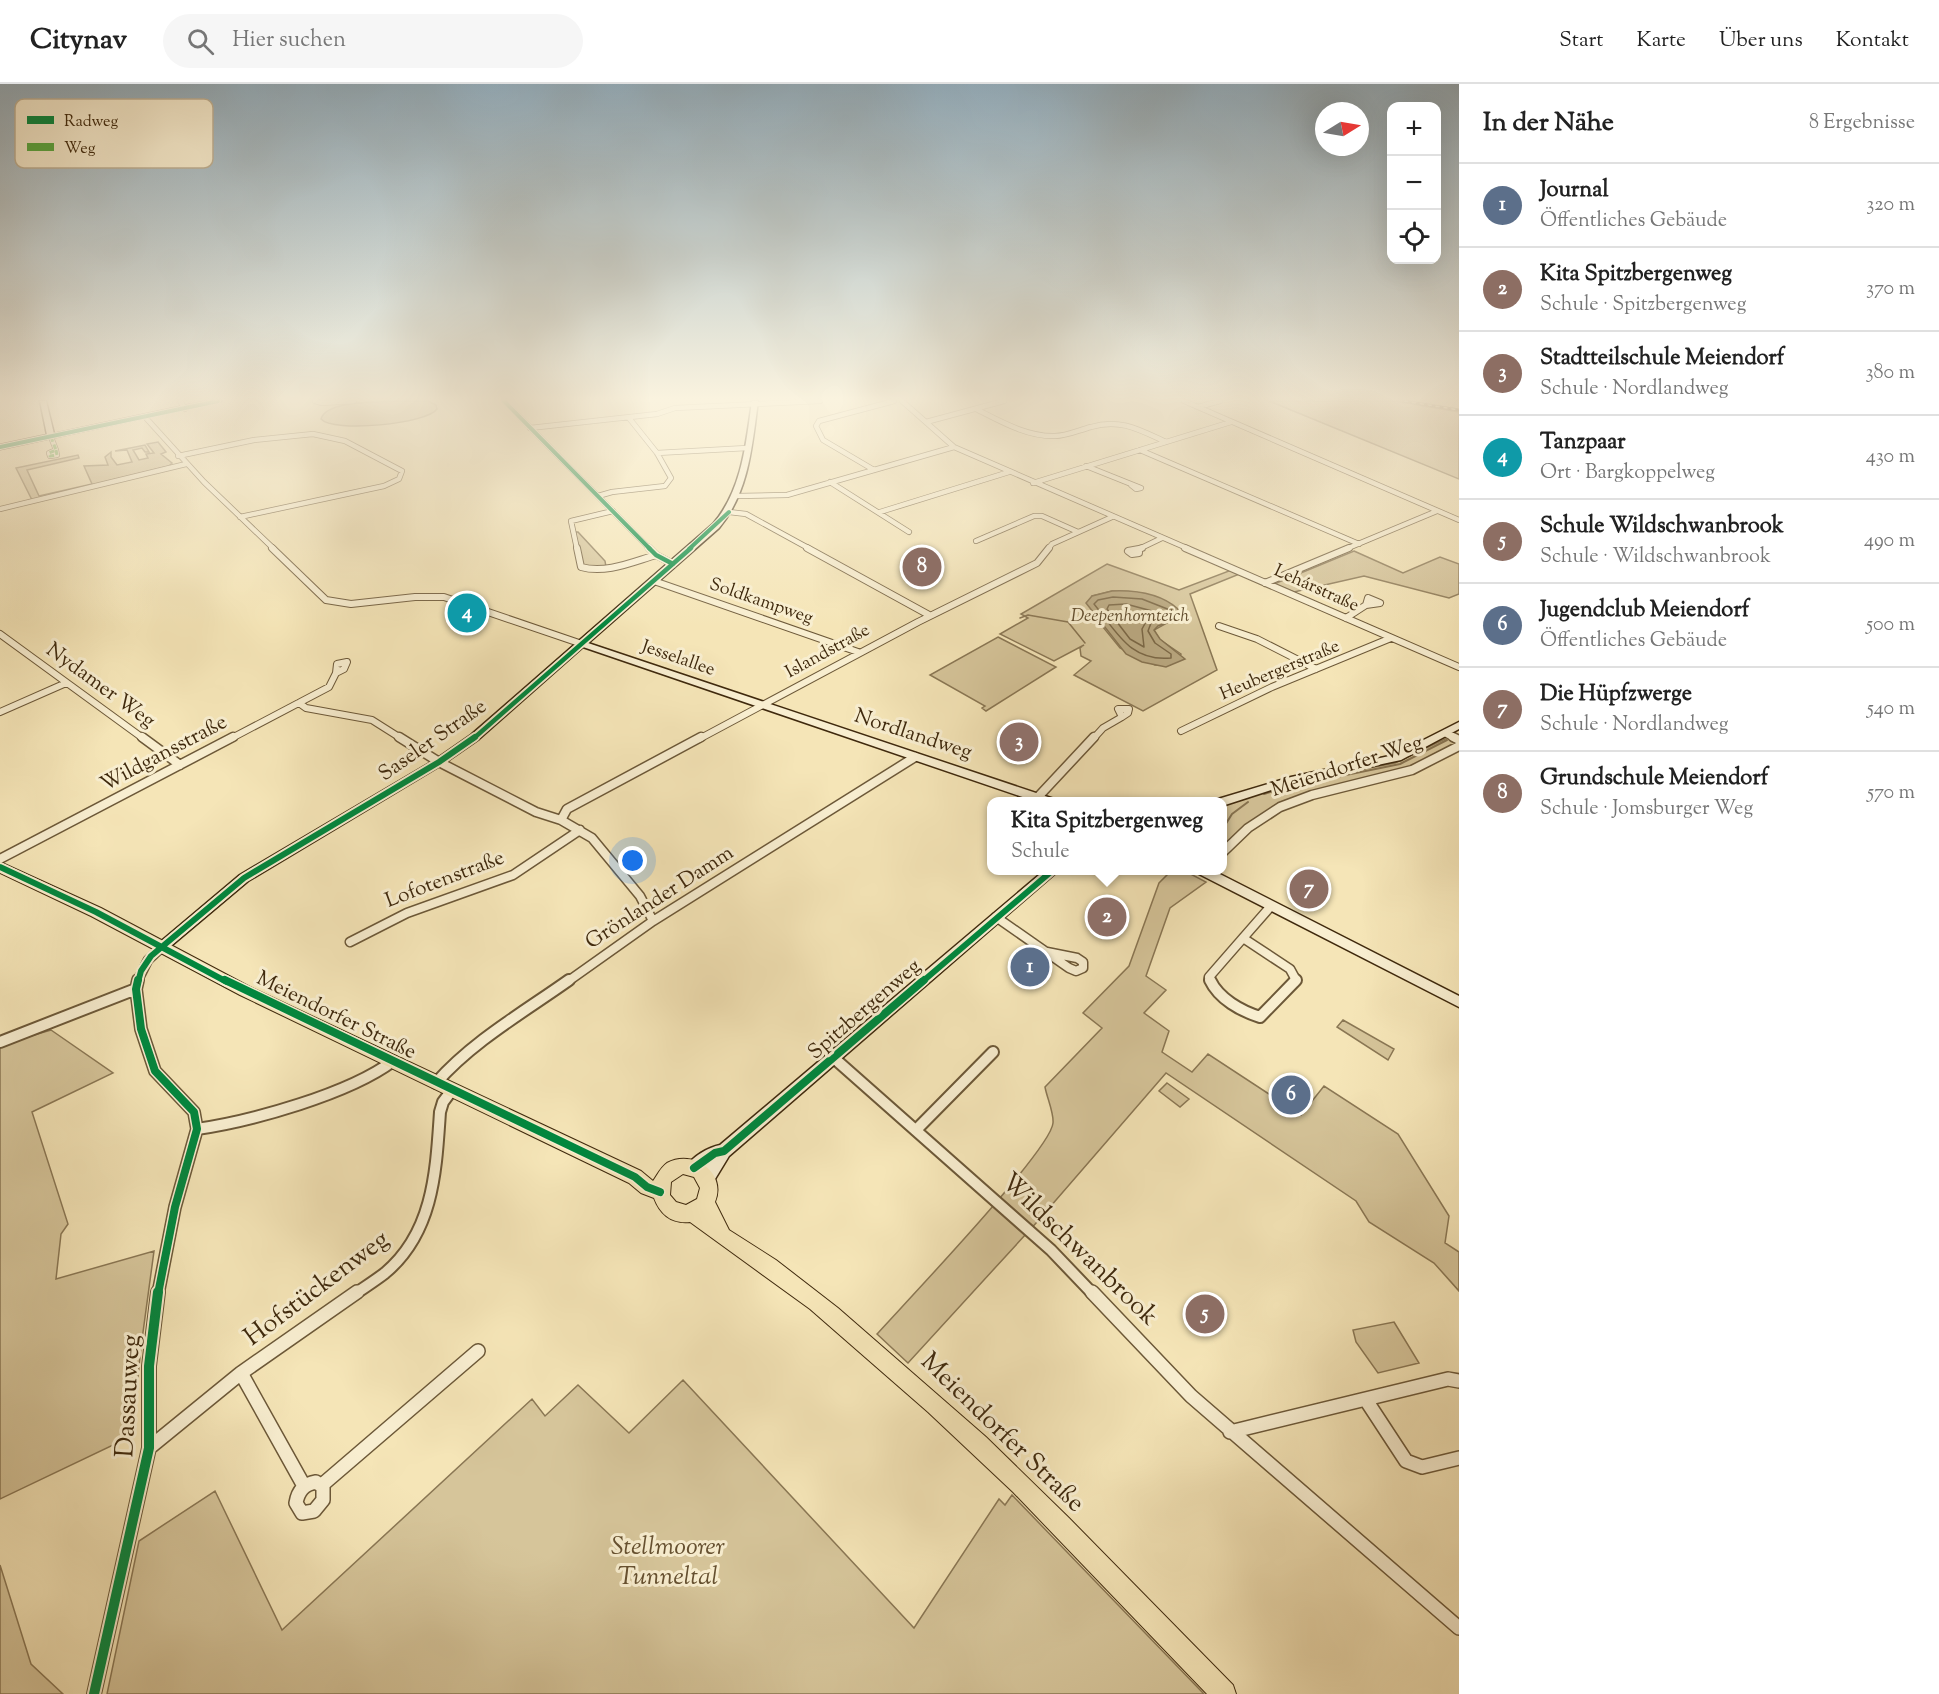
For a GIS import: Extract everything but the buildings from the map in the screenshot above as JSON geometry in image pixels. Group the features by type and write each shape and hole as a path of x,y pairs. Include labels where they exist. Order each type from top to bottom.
{"main road":[{"name":"Meiendorfer Straße","path":"0,867 96,912 245,991 634,1177 647,1187 662,1184 664,1203 670,1209 682,1213 698,1207 709,1227 722,1234 823,1308 921,1391 1024,1491 1224,1694"},
{"path":"662,1184 677,1168 700,1173 710,1191 698,1207"}],"street":[{"path":"0,509 136,476"},
{"path":"198,476 322,597 331,602 345,604 423,596 444,597 582,644"},
{"path":"240,517 384,486 397,480 399,476"},
{"path":"578,476 656,555 673,564"},
{"path":"598,496 612,492 665,486 670,476"},
{"name":"Saseler Straße","path":"162,947 227,891 248,876 439,762 475,736 654,581 729,512 741,476"},
{"path":"736,496 787,495 852,476"},
{"path":"880,512 996,476"},
{"name":"Lehárstraße","path":"1018,476 1459,667"},
{"path":"1033,483 1054,476"},
{"path":"1110,476 1131,485"},
{"path":"1201,476 1359,544"},
{"path":"1356,476 1459,520"},
{"path":"830,482 909,532"},
{"path":"1265,583 1437,511"},
{"path":"613,512 571,521 581,567 590,570 606,568 656,555"},
{"path":"729,512 746,514 929,615"},
{"path":"976,541 1034,516 1042,516 1078,532"},
{"name":"Islandstraße","path":"561,820 567,808 763,706 858,652 1037,563 1052,544 1112,517"},
{"path":"1139,549 1162,538"},
{"name":"Soldkampweg","path":"654,581 858,652"},
{"path":"1346,618 1366,605"},
{"path":"1219,626 1260,640 1316,669"},
{"name":"Nydamer Weg","path":"0,634 180,765"},
{"name":"Heubergerstraße","path":"1181,731 1196,727 1256,694 1357,655 1391,638"},
{"name":"Jesselallee","path":"582,644 763,706"},
{"name":"Wildgansstraße","path":"0,860 331,686 335,673"},
{"path":"0,712 66,683"},
{"path":"299,703 306,708 372,720 439,762 536,812 561,820 580,830 592,838 640,896 653,921"},
{"name":"Nordlandweg","path":"763,706 1038,797"},
{"path":"1038,797 1103,728 1122,717"},
{"name":"Meiendorfer Weg","path":"1227,799 1291,780 1397,758 1459,725"},
{"path":"1445,733 1459,740"},
{"name":"Meiendorfer Weg","path":"1227,848 1248,828 1280,807 1323,792 1412,770 1459,746"},
{"name":"Grönlander Damm","path":"436,1083 450,1067 472,1049 653,921 915,757"},
{"name":"Lofotenstraße","path":"350,942 407,913 513,875 580,830"},
{"name":"Spitzbergenweg","path":"700,1173 1047,875"},
{"path":"1212,875 1459,1002"},
{"path":"1243,938 1290,969 1295,975 1296,980 1260,1017 1218,993 1210,984 1209,977 1211,972 1271,906"},
{"path":"996,917 1047,952"},
{"path":"162,947 145,964 136,989 141,1029 156,1071 194,1112 197,1129 231,1125 280,1109 366,1079 393,1061"},
{"path":"0,1042 136,989"},
{"path":"916,1130 993,1052"},
{"name":"Wildschwanbrook","path":"835,1059 1051,1250 1183,1388 1230,1432 1459,1628"},
{"name":"Hofstückenweg","path":"149,1448 241,1373 386,1272 414,1241 432,1201 440,1112 443,1102 452,1090"},
{"name":"Dassauweg","path":"94,1694 149,1448 147,1411 154,1300 162,1260 197,1129"},
{"path":"322,1485 478,1351"},
{"path":"241,1373 304,1486"},
{"path":"1230,1432 1448,1379 1459,1382"},
{"path":"1366,1400 1406,1461 1422,1467 1459,1458"},
{"path":"314,1482 322,1485 325,1493 322,1504 306,1514 300,1511 296,1503 299,1492 304,1486 314,1482"}],"green space":[{"path":"20,476 30,476 39,496 92,484 89,476 128,476 32,500"},
{"path":"575,532 578,532 605,561 606,567 583,566"},
{"path":"1354,551 1403,573 1440,557 1459,564 1459,594 1449,598 1364,576 1294,592 1274,584"},
{"path":"1107,564 1179,590 1234,569 1242,573 1190,594 1217,670 1143,711 1074,675 1091,661 1081,656 1080,648 1084,645 1054,661 1000,634 1028,618 1021,614","holes":["1122,591 1155,597 1177,614 1178,617 1154,630 1159,639 1181,654 1170,665 1155,665 1120,648 1094,616 1092,596"]},
{"path":"998,637 1056,667 986,711 982,708 985,706 930,675"},
{"path":"1447,738 1458,745 1405,769 1316,790 1227,843 1227,804 1296,782 1395,763"},
{"path":"1167,875 1193,875 1206,882 1170,908 1146,976 1166,990 1144,1013 1169,1031 1162,1052 1192,1072 1208,1054 1301,1115 1324,1086 1398,1134 1449,1216 1445,1243 1459,1252 1459,1291 1434,1263 1369,1222 1356,1201 1166,1073 1037,1222 908,1363 877,1334 1004,1194 1046,1139 1053,1119 1045,1087 1102,1028 1083,1013 1129,966 1159,883"},
{"path":"1343,1020 1394,1049 1388,1060 1337,1027"},
{"path":"51,1030 113,1073 32,1112 68,1224 61,1234 56,1279 154,1251 132,1436 0,1499 0,1045"},
{"path":"1167,1083 1189,1099 1180,1107 1159,1091"},
{"path":"1394,1322 1419,1363 1378,1373 1356,1342 1353,1330"},
{"name":"Stellmoorer Tunneltal","path":"683,1380 914,1628 999,1499 1005,1505 1012,1495 1204,1694 107,1694 139,1541 215,1491 282,1630 532,1399 545,1416 578,1385 629,1433"},
{"path":"0,1565 31,1664 63,1694 0,1694"}],"water":[{"name":"Deepenhornteich","path":"1112,591 1130,591 1156,596 1178,609 1177,614 1182,617 1158,626 1154,630 1160,639 1185,659 1166,667 1142,662 1126,654 1086,603 1092,596"}],"waterway":[{"path":"1020,618 1028,615 1068,622"},
{"path":"1068,622 1079,621"},
{"path":"1068,622 1085,643"},
{"path":"1264,794 1287,787 1400,764 1447,740"},
{"path":"1227,822 1232,814 1248,802"}],"cycle path":[{"path":"578,476 656,555 673,564"},
{"path":"94,1694 149,1448 149,1366 159,1286 175,1207 197,1129 194,1112 155,1071 141,1029 136,989 141,971 151,956 244,878 439,762 475,737 716,526 729,512"},
{"path":"0,867 96,912 245,991 635,1177 647,1187 660,1192"},
{"path":"694,1168 715,1153 724,1151 1047,875"}],"place":[{"name":"Grundschule Meiendorf","path":"922,567"},
{"name":"Tanzpaar","path":"467,613"},
{"name":"Stadtteilschule Meiendorf","path":"1019,742"},
{"name":"Die Hüpfzwerge","path":"1309,889"},
{"name":"Kita Spitzbergenweg","path":"1107,917"},
{"name":"Journal","path":"1030,967"},
{"name":"Jugendclub Meiendorf","path":"1291,1095"},
{"name":"Schule Wildschwanbrook","path":"1205,1314"}]}
